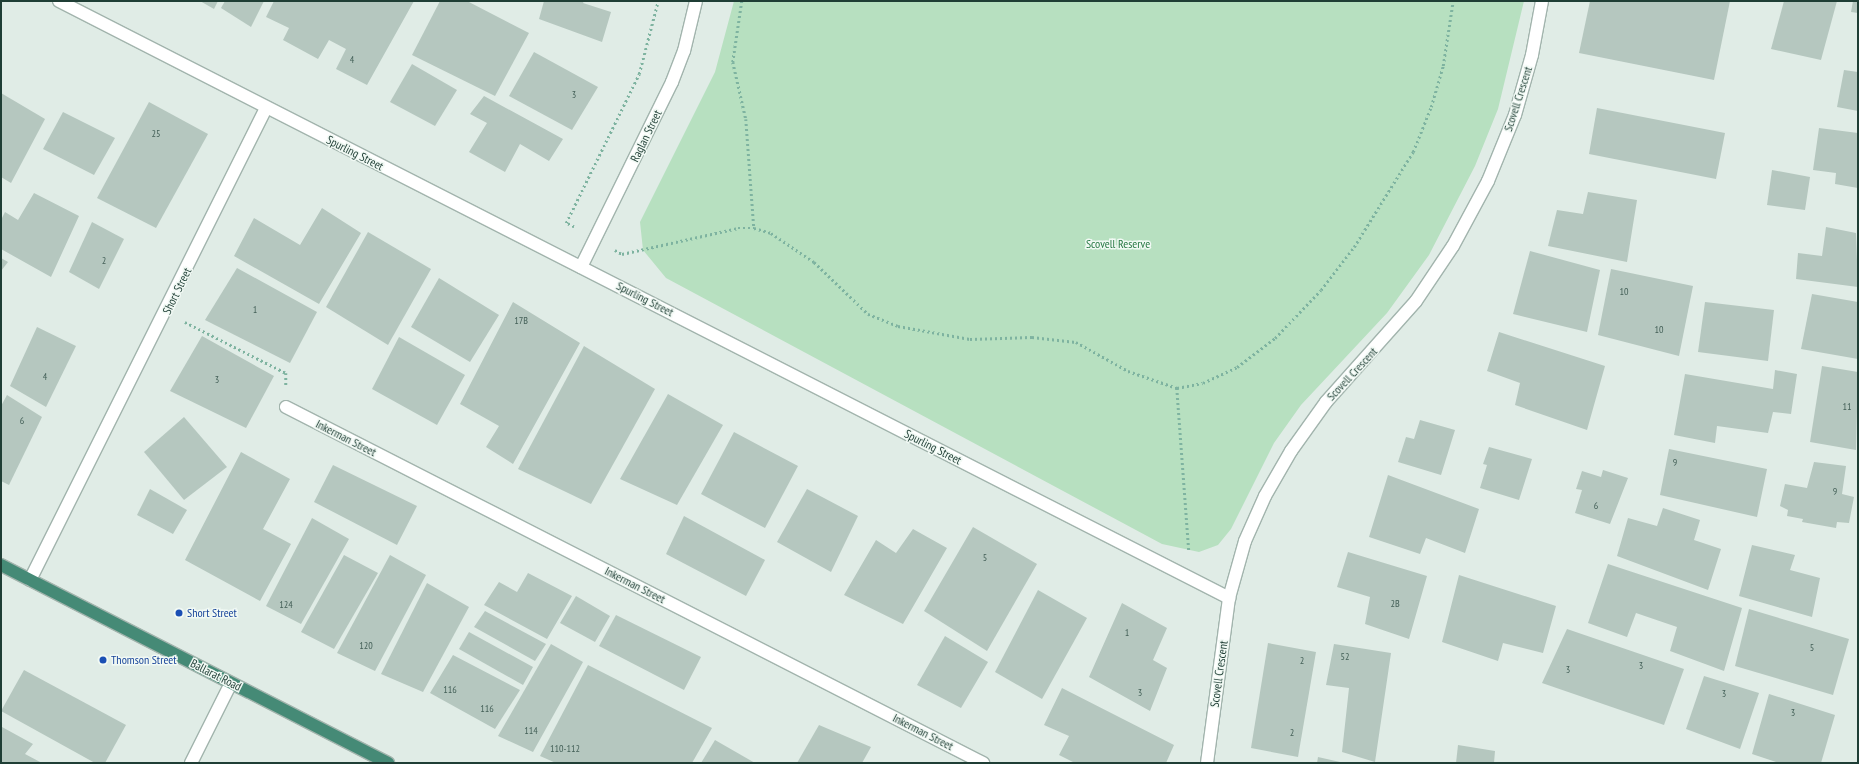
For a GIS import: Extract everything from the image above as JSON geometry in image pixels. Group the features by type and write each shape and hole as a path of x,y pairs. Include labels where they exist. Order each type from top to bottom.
{"highway":[{"name":"Ballarat Road","path":"1,565 388,763"}],"street":[{"name":"Spurling Street","path":"59,1 266,108 1229,598"},
{"name":"Raglan Street","path":"581,267 672,82 684,51 696,1"},
{"name":"Scovell Crescent","path":"1206,763 1229,598 1245,541 1265,496 1291,450 1326,402 1416,301 1453,246 1488,181 1514,116 1532,55 1542,1"},
{"name":"Short Street","path":"30,580 166,312 266,108"},
{"name":"Inkerman Street","path":"286,408 983,763"},
{"path":"191,763 231,683"}],"path":[{"path":"742,1 733,62 746,119 754,228 771,233 814,262 868,314 898,326 970,339 1032,337 1076,342 1128,371 1177,388 1204,383 1237,367 1275,338 1321,290 1354,247 1413,152 1421,133 1443,66 1453,1"},
{"path":"166,312 286,373 286,408"},
{"path":"1177,388 1190,578"}],"green space":[{"name":"Scovell Reserve","path":"734,1 1524,1 1498,109 1475,166 1429,255 1387,313 1301,405 1274,443 1231,529 1218,545 1199,552 1162,544 666,278 643,250 640,222 715,72"}],"building":[{"path":"200,1 218,1 214,9"},
{"path":"225,1 264,1 251,27 221,8"},
{"path":"274,1 414,1 367,85 336,69 346,49 329,40 318,59 283,40 289,28 266,17"},
{"path":"440,1 467,1 529,33 495,96 412,55"},
{"path":"544,1 584,1 583,3 611,12 602,42 539,19"},
{"path":"1590,1 1730,1 1714,80 1579,53"},
{"path":"1784,1 1837,1 1821,60 1771,49"},
{"path":"1853,1 1858,1 1858,13 1851,12"},
{"path":"534,52 598,87 572,130 509,96"},
{"path":"412,64 457,90 435,126 390,102"},
{"path":"1844,70 1858,72 1858,111 1837,107"},
{"path":"1,93 45,119 11,183 1,177"},
{"path":"484,96 563,139 549,161 520,144 505,172 469,152 487,123 470,114"},
{"path":"149,102 208,134 156,228 97,198"},
{"path":"1597,108 1725,133 1716,179 1589,154"},
{"path":"63,112 115,138 94,175 43,149"},
{"path":"1819,128 1858,133 1858,188 1835,184 1836,173 1813,170"},
{"path":"1772,170 1810,177 1805,210 1767,205"},
{"path":"1588,192 1637,200 1627,262 1548,246 1557,210 1583,214"},
{"path":"34,193 79,216 51,277 1,249 1,220 5,212 18,220"},
{"path":"322,208 361,233 319,304 234,256 254,218 300,245"},
{"path":"92,222 124,239 99,289 69,272"},
{"path":"1826,227 1856,233 1858,287 1796,279 1798,253 1822,256"},
{"path":"368,232 431,269 388,345 326,307"},
{"path":"1530,251 1600,270 1587,332 1513,314"},
{"path":"1,258 8,262 1,271"},
{"path":"237,268 317,312 290,363 205,320"},
{"path":"1611,269 1693,286 1679,356 1598,335"},
{"path":"439,278 499,315 470,362 411,327"},
{"path":"1812,294 1858,302 1858,359 1801,349"},
{"path":"513,302 580,343 513,464 486,447 499,426 460,404"},
{"path":"1705,302 1774,310 1768,361 1698,352"},
{"path":"37,327 76,346 46,407 10,386"},
{"path":"1499,332 1605,366 1587,430 1515,405 1520,383 1487,371"},
{"path":"202,336 274,376 246,428 170,391"},
{"path":"399,337 465,375 437,425 372,389"},
{"path":"584,346 655,389 591,504 518,469"},
{"path":"1822,366 1858,372 1856,450 1810,442"},
{"path":"1775,370 1797,374 1791,414 1773,412 1768,433 1717,426 1715,443 1674,435 1685,374 1773,389"},
{"path":"668,394 723,425 677,505 620,479"},
{"path":"7,395 42,417 9,485 1,481 1,406"},
{"path":"184,417 227,467 184,500 144,452"},
{"path":"1420,420 1455,430 1441,475 1398,462 1406,437 1414,439"},
{"path":"734,432 798,466 765,528 701,494"},
{"path":"1489,447 1532,459 1519,500 1480,488 1487,465 1483,464"},
{"path":"1669,449 1767,469 1757,517 1660,495"},
{"path":"241,452 290,479 263,529 291,544 260,601 185,560"},
{"path":"1814,462 1846,466 1842,494 1854,497 1849,523 1837,522 1836,528 1802,522 1803,519 1787,516 1788,510 1780,506 1785,484 1807,488"},
{"path":"333,465 417,506 397,545 314,502"},
{"path":"1603,470 1628,478 1610,524 1575,513 1582,490 1576,489 1582,471 1601,477"},
{"path":"1388,475 1479,509 1465,553 1426,538 1420,554 1369,537"},
{"path":"150,489 187,510 173,534 137,515"},
{"path":"807,489 858,516 831,572 777,542"},
{"path":"1663,508 1700,520 1694,540 1721,549 1708,590 1617,556 1628,518 1657,526"},
{"path":"684,516 765,560 746,596 666,554"},
{"path":"312,518 349,539 301,624 266,606"},
{"path":"973,527 1037,564 987,651 924,611"},
{"path":"913,529 947,548 903,624 844,595 876,540 896,553"},
{"path":"1752,545 1795,555 1790,570 1820,578 1812,617 1739,596"},
{"path":"1348,552 1427,576 1409,639 1365,624 1370,597 1337,587"},
{"path":"344,555 378,573 334,649 301,632"},
{"path":"390,555 426,575 375,671 337,653"},
{"path":"1608,564 1742,608 1724,671 1670,651 1677,627 1636,613 1627,637 1588,623"},
{"path":"528,573 572,596 547,639 484,605 499,582 517,592"},
{"path":"1459,575 1556,606 1543,653 1503,643 1498,661 1442,642"},
{"path":"427,583 469,607 423,692 381,674"},
{"path":"1038,590 1087,618 1042,699 995,672"},
{"path":"576,596 610,616 595,642 560,623"},
{"path":"1122,603 1167,628 1153,660 1167,668 1150,711 1089,677"},
{"path":"1749,609 1849,639 1833,695 1735,666"},
{"path":"485,611 546,644 535,661 474,627"},
{"path":"616,615 701,657 684,690 599,646"},
{"path":"1567,629 1684,669 1664,725 1542,683"},
{"path":"469,632 533,667 523,685 459,649"},
{"path":"945,636 988,662 961,708 917,685"},
{"path":"1268,643 1316,652 1298,757 1251,748"},
{"path":"551,644 583,662 533,752 498,736"},
{"path":"1334,644 1391,653 1375,762 1342,752 1349,688 1326,685"},
{"path":"453,655 520,690 495,729 430,693"},
{"path":"588,665 712,728 692,763 556,763 540,756"},
{"path":"24,670 126,725 105,763 95,763 1,711"},
{"path":"1704,676 1759,693 1740,749 1686,729"},
{"path":"1062,688 1174,745 1166,763 1075,763 1059,755 1069,736 1044,725"},
{"path":"1769,694 1835,715 1821,763 1779,763 1752,754"},
{"path":"819,725 871,747 862,763 797,763"},
{"path":"2,727 33,744 25,754 42,763 1,763"},
{"path":"715,740 755,763 701,763"},
{"path":"1458,745 1495,751 1494,763 1456,763"},
{"path":"1318,757 1340,762 1340,763 1317,763"}],"place":[{"name":"Short Street","path":"179,613"},
{"name":"Thomson Street","path":"103,660"}]}
